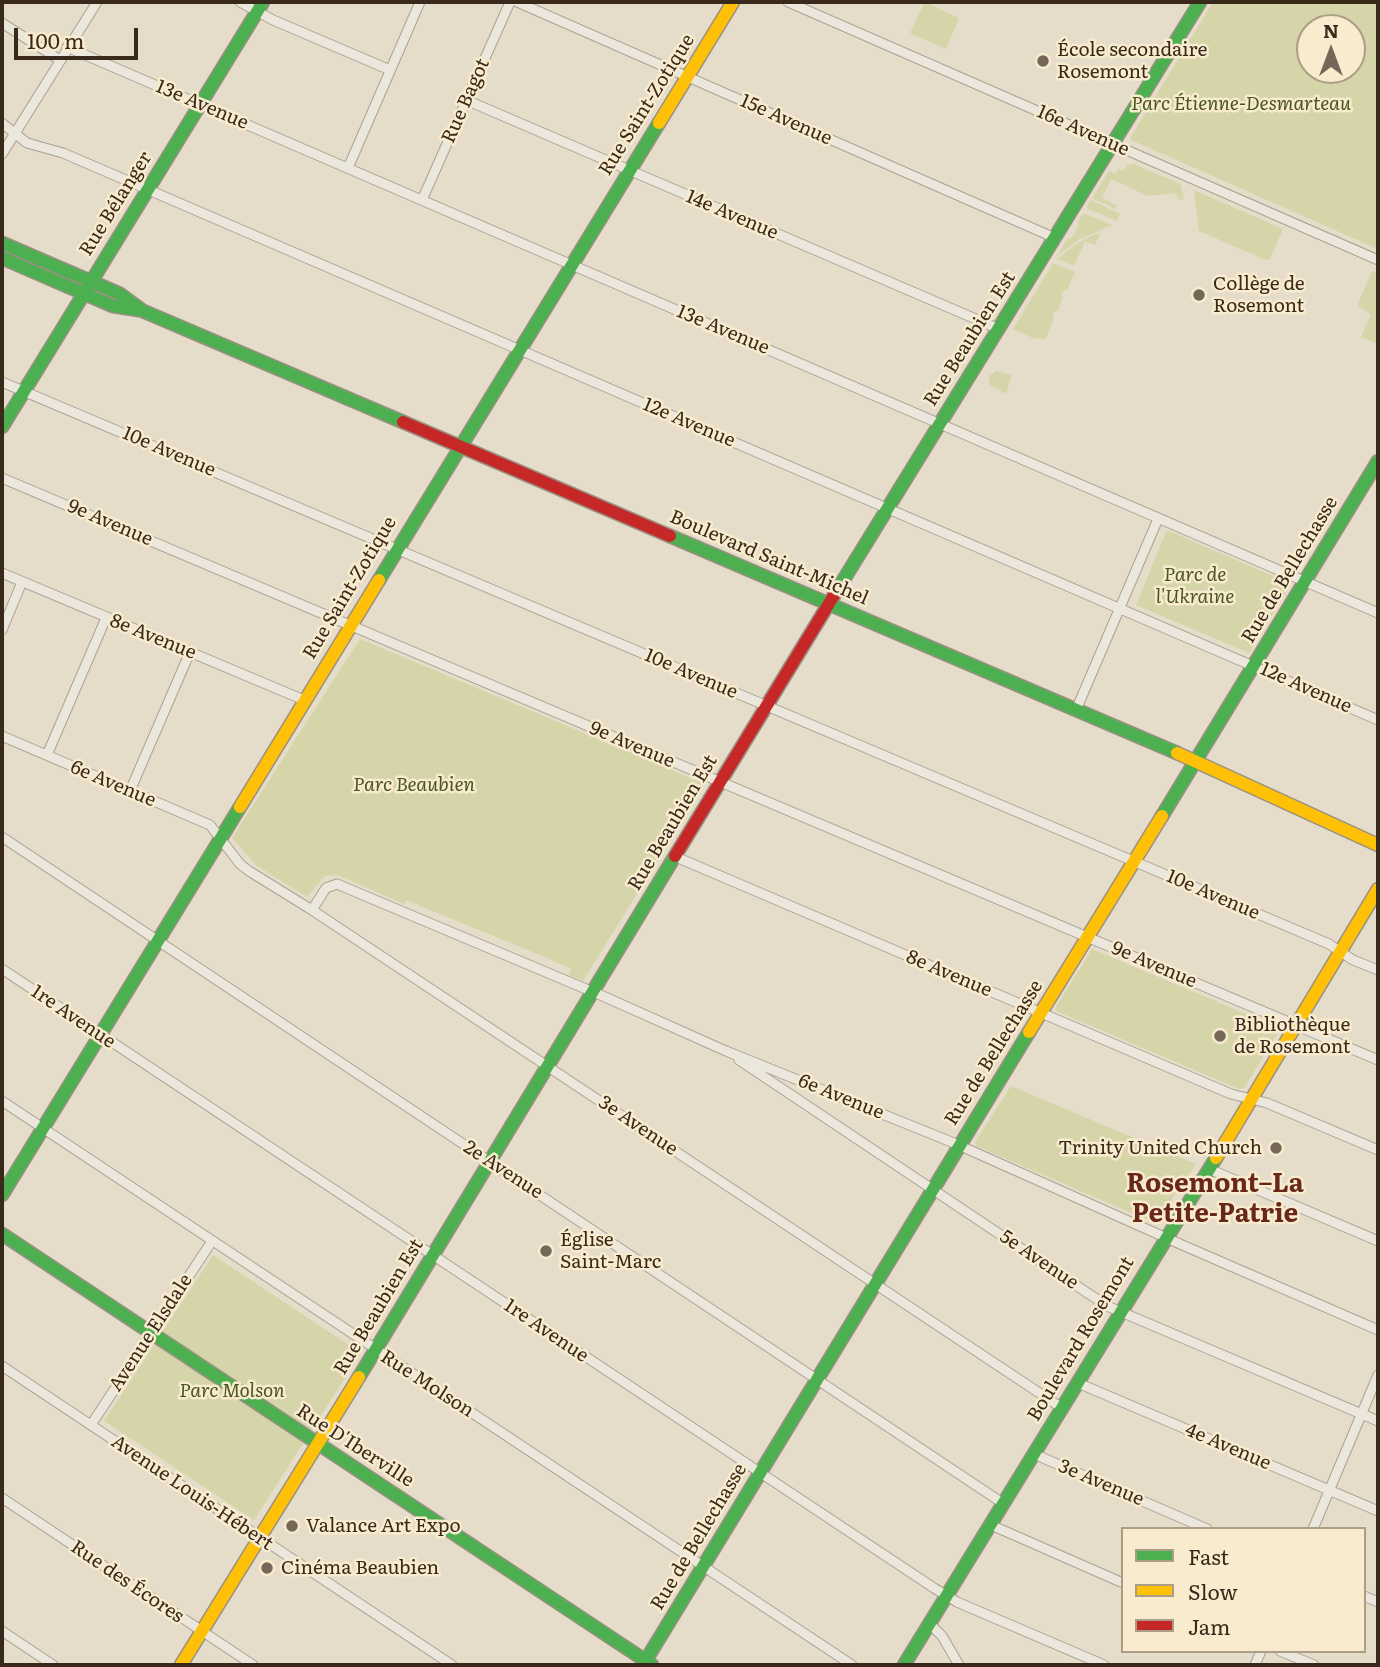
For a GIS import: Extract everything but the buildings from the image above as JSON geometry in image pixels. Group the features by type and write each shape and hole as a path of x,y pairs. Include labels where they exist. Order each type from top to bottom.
{"street":[{"path":"2,154 97,2"},
{"path":"240,2 260,7 390,70"},
{"path":"348,168 419,2"},
{"name":"Rue Bagot","path":"422,200 510,2"},
{"name":"15e Avenue","path":"517,2 1055,238"},
{"name":"Rue Saint-Zotique","path":"2,1195 733,2"},
{"name":"16e Avenue","path":"788,2 1378,260"},
{"name":"Rue Beaubien Est","path":"181,1665 1200,2"},
{"name":"Rue Bélanger","path":"2,427 260,7"},
{"path":"2,23 60,60"},
{"name":"13e Avenue","path":"67,47 1378,613"},
{"name":"14e Avenue","path":"466,100 999,330"},
{"name":"12e Avenue","path":"2,123 27,143 57,151 1378,720"},
{"name":"Boulevard Saint-Michel","path":"2,243 120,295 143,311 1195,761 1378,845"},
{"name":"Boulevard Saint-Michel","path":"2,258 113,306 143,311"},
{"name":"10e Avenue","path":"2,382 1329,944 1378,970"},
{"name":"Rue de Bellechasse","path":"647,1664 932,1189 1378,461"},
{"name":"9e Avenue","path":"2,478 1378,1060"},
{"path":"1076,710 1158,519"},
{"name":"8e Avenue","path":"2,573 304,700"},
{"path":"2,630 22,582"},
{"path":"47,755 106,618"},
{"path":"130,791 190,652"},
{"name":"6e Avenue","path":"2,736 209,825 220,837"},
{"name":"2e Avenue","path":"2,837 1004,1504"},
{"name":"3e Avenue","path":"220,837 249,872 312,910 1062,1408"},
{"name":"8e Avenue","path":"676,857 1236,1096 1267,1103 1378,1150"},
{"name":"6e Avenue","path":"312,910 326,888 337,884 594,992 726,1051 959,1145 1378,1329"},
{"name":"Boulevard Rosemont","path":"904,1665 1378,889"},
{"name":"1re Avenue","path":"2,970 947,1596 1104,1665"},
{"name":"5e Avenue","path":"726,1051 1107,1306 1378,1421"},
{"name":"Rue Molson","path":"2,1101 852,1665"},
{"path":"1209,1169 1378,1241"},
{"name":"Rue D'Iberville","path":"2,1234 647,1664"},
{"name":"Avenue Elsdale","path":"91,1425 212,1241"},
{"name":"Avenue Louis-Hébert","path":"2,1366 452,1665"},
{"path":"1314,1527 1378,1375"},
{"name":"4e Avenue","path":"1078,1383 1378,1511"},
{"name":"3e Avenue","path":"1034,1454 1202,1527"},
{"name":"Rue des Écores","path":"2,1498 253,1665"},
{"path":"991,1525 1121,1582"},
{"path":"930,1624 942,1636 959,1665"},
{"path":"2,1631 53,1665"},
{"path":"1284,1653 1314,1665"}],"green space":[{"path":"925,2 959,18 946,49 910,33"},
{"name":"Parc Étienne-Desmarteau","path":"1213,2 1378,2 1378,249 1131,140"},
{"path":"1132,163 1180,184 1184,199 1178,200 1176,193 1148,196 1111,179 1102,198 1116,205 1116,209 1092,198 1109,171 1116,174 1118,169 1123,171 1127,164 1131,166"},
{"path":"1194,190 1283,229 1270,259 1266,260 1199,231"},
{"path":"1091,200 1120,214 1117,221 1086,208"},
{"path":"1083,213 1112,225 1078,240 1057,256 1079,226 1077,224"},
{"path":"1100,234 1095,245 1085,241 1074,266 1057,259 1076,244"},
{"path":"1053,263 1075,272 1067,290 1061,292 1063,298 1058,310 1052,313 1054,318 1047,336 1044,339 1033,338 1013,329"},
{"path":"1372,271 1378,274 1378,344 1361,337 1371,314 1357,306"},
{"path":"996,371 1012,375 1006,394 990,385 989,376"},
{"name":"Parc de l'Ukraine","path":"1166,532 1289,583 1290,586 1249,653 1136,605"},
{"name":"Parc Beaubien","path":"360,639 705,784 583,981 569,975 571,969 547,958 406,900 404,904 338,875 325,876 307,897 256,865 232,838"},
{"path":"1092,949 1277,1027 1278,1032 1245,1087 1239,1089 1056,1011"},
{"path":"1011,1086 1196,1164 1155,1223 976,1146 975,1142"},
{"name":"Parc Molson","path":"213,1255 361,1353 254,1520 104,1421"}],"traffic: fast":[{"path":"2,427 263,2"},
{"path":"836,592 1200,2"},
{"path":"379,580 659,123"},
{"path":"2,243 120,294 143,311 403,422"},
{"path":"2,258 113,306 139,310"},
{"path":"1162,816 1378,461"},
{"path":"670,536 1177,753"},
{"path":"2,1195 240,807"},
{"path":"359,1377 675,856"},
{"path":"643,1665 1029,1032"},
{"path":"904,1665 1216,1158"},
{"path":"2,1234 652,1665"}],"traffic: slow":[{"path":"659,123 733,2"},
{"path":"240,807 379,580"},
{"path":"1177,753 1378,845"},
{"path":"1029,1032 1162,816"},
{"path":"1216,1158 1378,889"},
{"path":"181,1665 359,1377"}],"traffic: jam":[{"path":"403,422 670,536"},
{"path":"675,856 836,592"}],"place":[{"name":"École secondaire Rosemont","path":"1043,61"},
{"name":"Collège de Rosemont","path":"1199,295"},
{"name":"Bibliothèque de Rosemont","path":"1220,1036"},
{"name":"Trinity United Church","path":"1276,1148"},
{"name":"Église Saint-Marc","path":"546,1251"},
{"name":"Valance Art Expo","path":"292,1526"},
{"name":"Cinéma Beaubien","path":"267,1568"}],"district":[{"name":"Rosemont–La Petite-Patrie","path":"1215,1199"}]}
